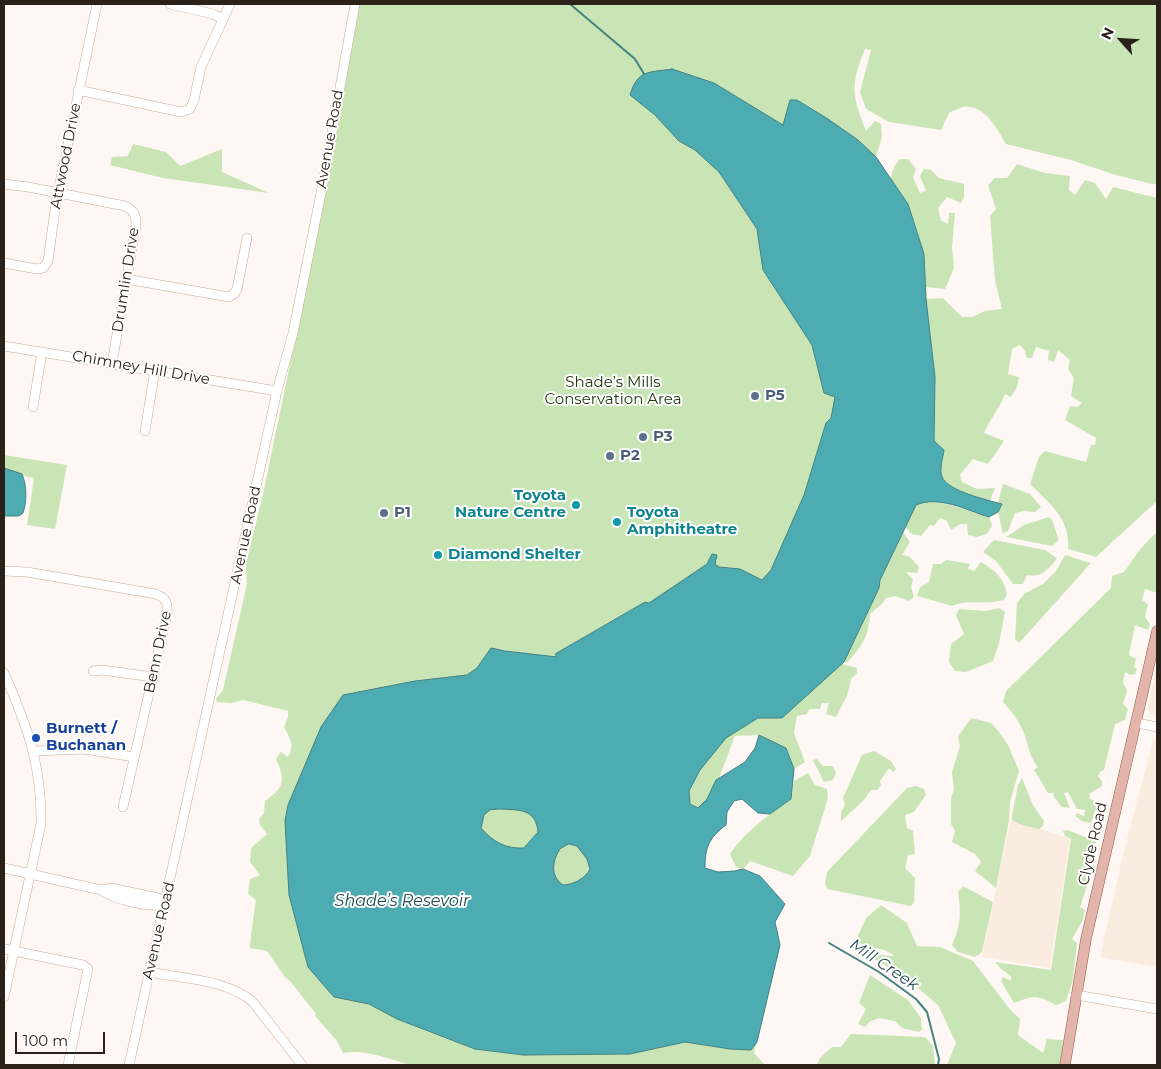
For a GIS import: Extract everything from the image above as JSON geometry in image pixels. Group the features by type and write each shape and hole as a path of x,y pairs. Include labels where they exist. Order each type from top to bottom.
{"main road":[{"name":"Clyde Road","path":"1065,1065 1088,930 1157,631"}],"street":[{"name":"Attwood Drive","path":"4,263 37,269 43,268 48,261 58,193 97,4"},
{"path":"170,4 213,14 223,19"},
{"path":"78,90 186,112 193,105 201,67 230,4"},
{"name":"Avenue Road","path":"130,1065 277,391 295,324 323,183 355,4"},
{"name":"Drumlin Drive","path":"4,184 125,206 132,209 136,216 136,225 112,363"},
{"path":"126,280 229,297 234,294 237,288 247,238"},
{"name":"Chimney Hill Drive","path":"4,346 277,391"},
{"path":"33,407 42,352"},
{"path":"145,431 155,370"},
{"name":"Benn Drive","path":"4,571 27,572 156,594 162,596 168,604 123,807"},
{"path":"93,671 102,670 152,677"},
{"path":"4,673 18,705 34,751 42,805 41,824 4,997"},
{"path":"1137,723 1157,726"},
{"path":"34,751 84,749 134,757"},
{"path":"4,868 102,890 111,888 158,898 165,904"},
{"path":"4,949 83,965 88,969 68,1065"},
{"path":"150,972 221,985 242,994 252,1001 302,1065"},
{"path":"1076,995 1157,1009"}],"shaded area":[{"path":"1157,665 1157,721 1147,709"},
{"path":"1153,740 1157,741 1157,967 1100,957 1123,855"},
{"path":"1011,818 1070,839 1050,968 982,957"}],"green space":[{"name":"Shade’s Mills Conservation Area","path":"359,4 1157,4 1157,184 1116,175 1071,160 1006,144 999,131 984,113 971,107 963,107 949,113 941,130 889,122 866,109 860,92 871,50 865,49 860,62 855,82 858,108 866,131 875,121 881,124 882,137 876,157 890,179 895,165 900,159 908,159 916,169 913,177 920,193 926,191 920,176 924,169 931,170 939,178 964,184 964,197 961,203 947,197 938,208 941,220 948,224 949,213 955,213 952,247 954,268 945,289 926,287 927,299 943,298 962,317 972,317 985,311 1002,309 995,281 990,216 996,209 988,185 995,178 1007,178 1017,164 1045,173 1070,176 1069,190 1075,195 1085,180 1095,183 1106,199 1113,187 1157,198 1157,501 1096,557 1068,549 1066,529 1058,513 1030,484 1039,457 1045,451 1086,462 1091,445 1095,445 1096,438 1065,420 1070,406 1077,407 1082,403 1071,396 1074,378 1068,369 1070,360 1058,350 1054,362 1048,360 1049,351 1036,347 1032,358 1027,358 1025,351 1020,345 1012,349 1008,374 1019,377 1017,387 1011,397 1005,394 984,433 1004,441 988,464 973,459 960,475 962,482 977,489 995,488 990,501 962,492 943,479 941,465 944,450 934,442 917,505 926,501 937,501 989,517 992,525 988,533 977,537 968,535 967,524 960,524 951,530 947,521 940,518 934,526 930,525 921,536 912,534 905,527 903,532 910,542 902,555 910,557 919,567 917,573 906,572 913,580 911,587 914,597 909,601 895,596 886,598 870,614 864,640 848,662 842,664 857,668 857,673 851,679 847,696 836,717 826,714 829,703 822,703 820,709 809,709 807,714 797,716 794,733 805,762 794,769 786,748 759,735 735,736 690,854 780,945 754,1053 765,1065 410,1065 368,1053 343,1053 337,1041 315,1016 316,1014 285,977 267,951 250,948 256,900 248,894 250,879 260,875 250,862 251,848 267,834 260,825 259,819 264,813 265,801 276,792 281,783 281,773 276,759 281,752 288,757 290,753 290,738 284,727 288,711 243,700 232,703 217,702 216,699 223,690 247,584 246,564 263,494 322,211"},
{"path":"133,144 166,152 180,166 222,149 222,172 269,193 163,178 110,165 112,157 128,156"},
{"path":"4,455 67,465 55,529 27,525 34,478 4,472"},
{"path":"1003,484 1030,494 1041,507 1035,512 1024,511 1015,513 1008,531 1003,533 998,512 1002,505 998,503"},
{"path":"1049,517 1052,520 1059,540 1052,546 1006,537 1024,525"},
{"path":"1157,532 1157,593 1145,589 1142,600 1148,604 1145,617 1150,624 1148,630 1135,625 1129,655 1136,659 1134,667 1137,669 1135,674 1130,675 1125,672 1123,682 1127,691 1123,704 1128,709 1125,720 1115,724 1104,770 1098,776 1102,781 1102,786 1089,794 1090,799 1100,803 1100,807 1095,811 1091,823 1082,821 1075,816 1077,813 1084,816 1085,810 1077,809 1068,792 1064,793 1070,808 1062,807 1053,796 1054,793 1048,793 1034,770 1038,767 1030,754 1021,727 1003,702 1006,691 1111,588 1112,576 1124,572 1141,548"},
{"path":"994,540 1045,550 1057,558 1045,572 1032,576 1027,575 1023,584 1013,584 996,561 983,552"},
{"path":"1065,555 1091,563 1019,643 1015,639 1017,603 1024,594 1043,584 1056,571"},
{"path":"946,560 970,564 968,569 974,571 981,562 991,568 1004,583 1007,594 1004,600 964,603 952,606 917,596 920,587 929,582 933,564 941,564"},
{"path":"999,608 1005,612 999,643 993,661 966,672 955,671 949,662 951,644 964,634 956,615 959,609 985,611"},
{"path":"971,718 991,723 1008,745 1019,771 1010,802 1009,820 996,888 975,871 981,862 975,854 952,842 955,831 951,824 951,798 954,790 952,772 960,746 958,737"},
{"path":"874,751 891,761 896,769 893,772 889,768 880,781 881,785 877,790 871,790 864,800 841,821 841,812 845,805 843,798 862,755"},
{"path":"817,759 823,766 833,766 836,773 833,780 824,782 813,760"},
{"path":"808,773 815,785 827,789 828,798 810,856 793,876 750,861 743,869 736,867 730,854 736,846 758,824 791,799 794,781"},
{"path":"1022,778 1033,805 1044,821 1043,826 1039,829 1022,825 1012,820 1018,785"},
{"path":"916,786 924,789 926,795 914,812 905,815 907,828 913,831 915,854 908,855 905,868 915,878 914,902 911,906 827,889 825,883 827,872 907,788"},
{"path":"1067,830 1094,840 1097,845 1087,872 1090,877 1080,907 1085,910 1083,920 1072,939 1077,943 1073,979 1066,1001 1056,1005 1036,997 1014,1003 1001,981 1003,977 1011,981 1011,976 995,962 1051,970 1071,839 1065,836 1063,831"},
{"path":"963,886 993,902 982,952 975,957 958,952 952,945 959,919 958,892"},
{"path":"881,905 907,923 917,946 940,947 973,961 1009,1008 1020,1019 1018,1035 1043,1053 1047,1039 1063,1040 1060,1065 947,1065 956,1043 938,1005 901,974 872,958 880,955 894,956 889,952 866,947 856,940 866,918"},
{"path":"870,975 908,1000 921,1018 922,1030 919,1032 902,1028 895,1021 879,1018 869,1022 865,1027 858,1024 866,1009 859,1003"},
{"path":"851,1034 925,1037 933,1046 935,1065 817,1065 820,1058 832,1047 841,1047"}],"water":[{"name":"Shade’s Resevoir","path":"672,69 714,83 783,125 790,100 797,100 858,140 876,157 908,204 924,254 926,299 935,377 934,441 944,450 941,467 942,477 952,487 960,491 1002,504 998,512 989,517 962,507 943,503 925,502 916,505 844,662 782,718 758,718 726,738 700,770 689,791 690,804 698,808 707,799 716,780 745,762 755,748 759,735 786,748 794,769 791,799 770,814 758,813 742,799 734,801 727,812 726,825 712,839 706,854 705,868 718,872 743,869 760,876 785,904 775,922 780,945 757,1042 751,1050 730,1049 685,1042 630,1054 523,1055 475,1049 397,1019 369,1004 334,997 308,967 289,895 285,821 288,805 321,727 343,695 415,681 467,675 477,668 491,648 557,657 555,654 645,602 649,603 707,564 712,554 717,555 715,564 719,567 740,569 762,580 771,570 804,495 826,423 831,418 835,397 824,393 812,345 763,270 757,229 719,172 695,150 679,141 655,115 630,95 640,76 650,72","holes":["490,810 519,810 530,814 534,818 538,832 524,848 500,844 481,828 484,815","569,844 577,846 587,859 590,869 579,880 563,885 554,873 554,863 560,849"]},
{"path":"4,468 22,474 24,479 26,488 25,504 23,513 19,516 4,516"}],"waterway":[{"name":"Mill Creek","path":"570,4 635,59 644,74"},
{"name":"Mill Creek","path":"829,943 879,972 916,999 927,1012 939,1059 938,1065"}],"place":[{"name":"P5","path":"755,396"},
{"name":"P3","path":"643,437"},
{"name":"P2","path":"610,456"},
{"name":"Toyota Nature Centre","path":"576,505"},
{"name":"P1","path":"384,513"},
{"name":"Toyota Amphitheatre","path":"617,522"},
{"name":"Diamond Shelter","path":"438,555"},
{"name":"Burnett / Buchanan","path":"36,738"}]}
